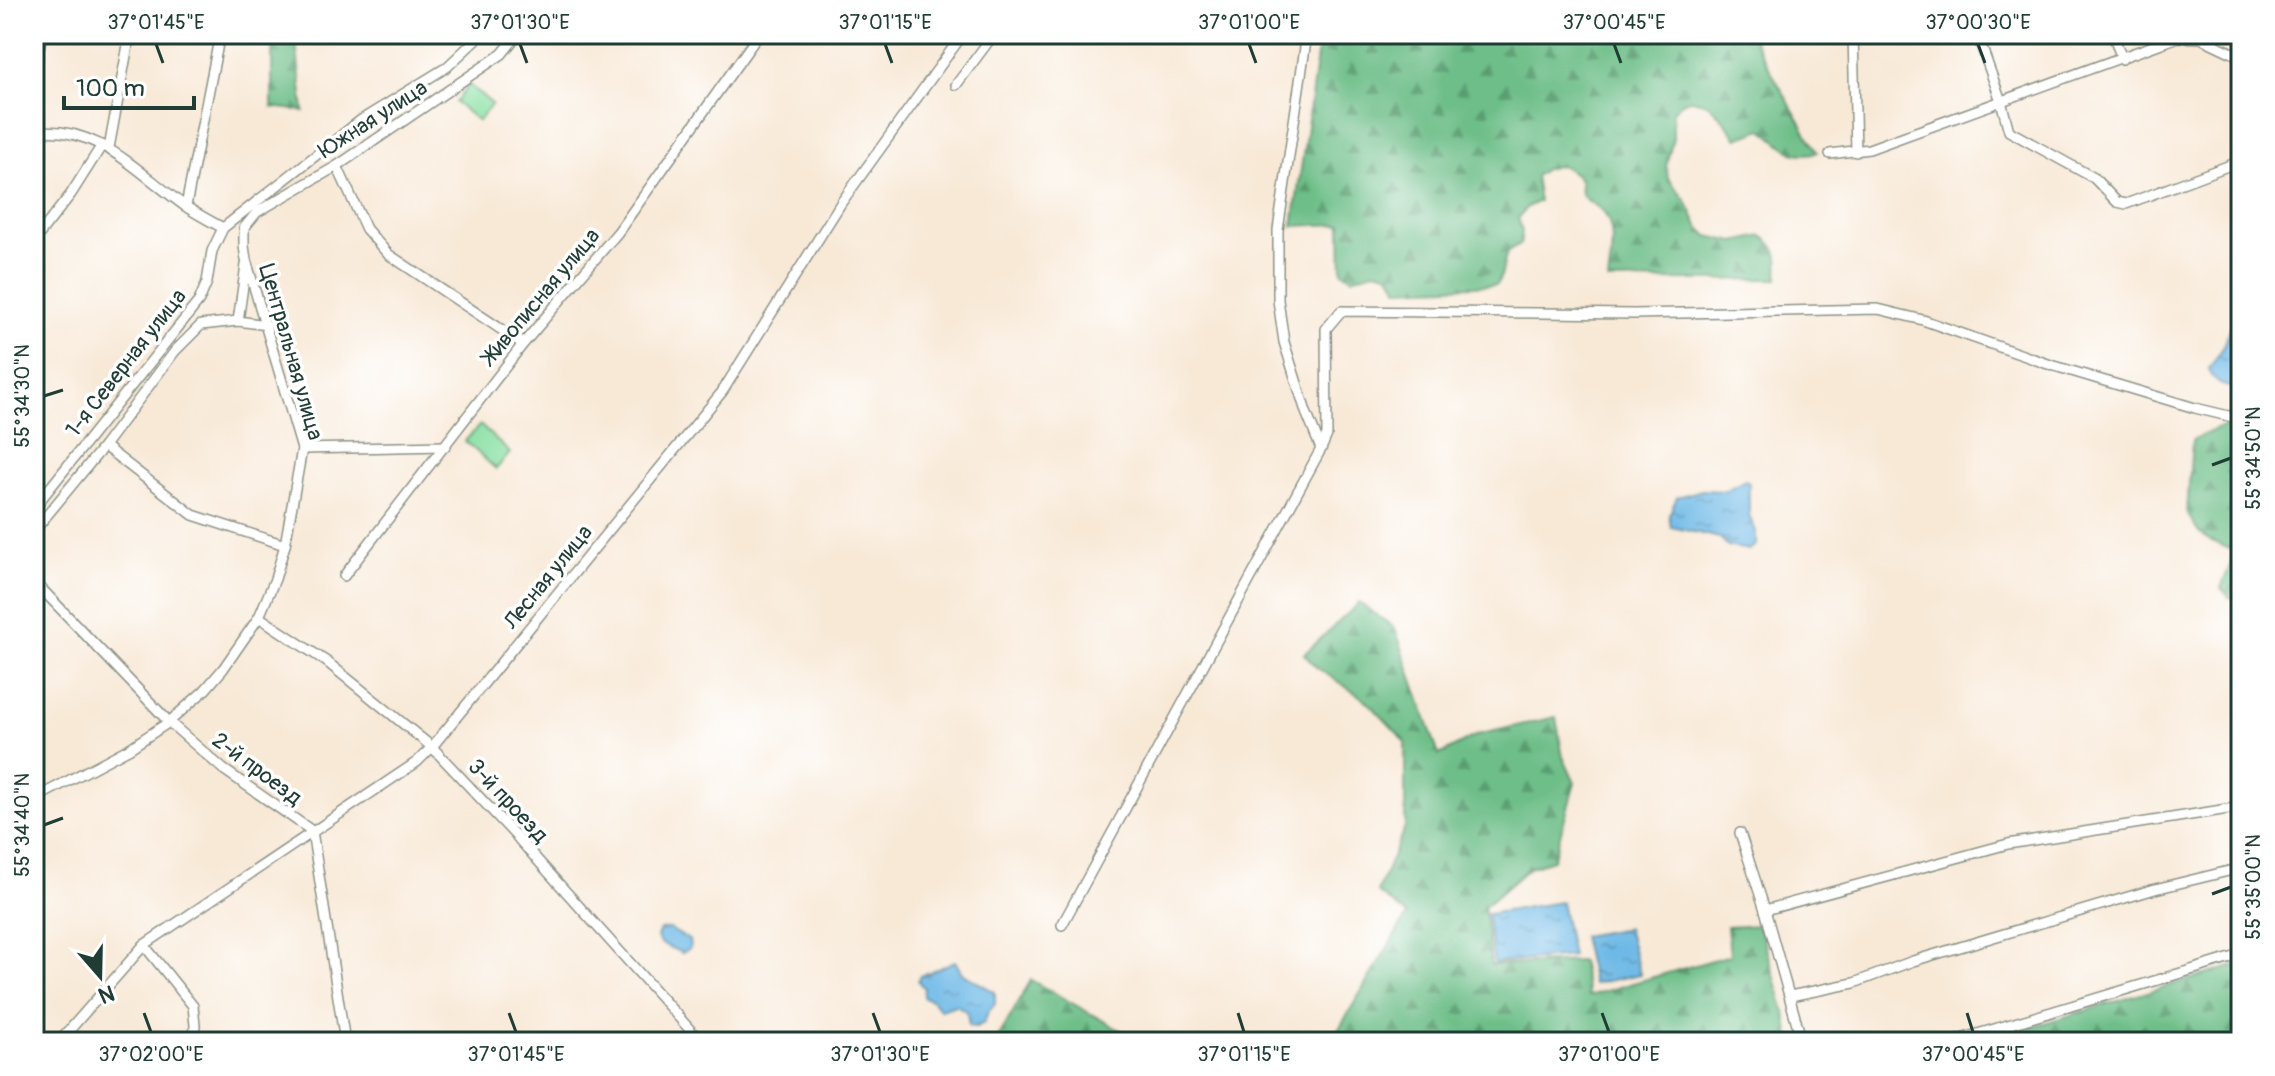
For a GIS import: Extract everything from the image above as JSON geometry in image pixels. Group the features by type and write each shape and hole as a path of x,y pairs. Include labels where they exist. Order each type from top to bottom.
{"street":[{"path":"34,76 42,34"},
{"path":"34,241 106,146 130,34"},
{"path":"186,206 220,34"},
{"path":"34,132 49,130 75,134 106,146 186,206 223,228 361,120 447,67 482,34"},
{"name":"Южная улица","path":"244,228 257,212 337,166 502,54 518,34"},
{"name":"Живописная улица","path":"344,576 523,344 618,232 759,34"},
{"name":"Лесная улица","path":"59,1042 144,945 417,762 432,747 722,392 841,203 963,34"},
{"path":"956,85 994,34"},
{"path":"1307,34 1278,230 1278,300 1284,342 1321,449"},
{"path":"1853,34 1856,152"},
{"path":"1977,34 2009,131 2094,178 2117,202 2126,204 2241,161"},
{"path":"2113,34 2122,59"},
{"path":"1830,154 1869,149 2178,37 2201,38 2241,57"},
{"path":"337,166 366,229 388,254 523,344"},
{"name":"1-я Северная улица","path":"34,508 199,301 207,282 212,251 223,228"},
{"name":"Центральная улица","path":"34,799 130,748 169,722 205,690 259,617 275,579 285,545 302,449 246,260 244,228"},
{"path":"238,321 246,260"},
{"path":"1062,925 1321,449 1327,435 1326,329 1341,311 1634,314 1878,309 1923,320 2048,364 2241,419"},
{"path":"34,531 104,446 175,351 201,325 238,321 267,325"},
{"path":"104,446 193,515 285,545"},
{"path":"302,449 446,446"},
{"name":"2-й проезд","path":"34,581 169,722 223,769 312,831 345,1042"},
{"name":"3-й проезд","path":"259,617 327,662 432,747 701,1042"},
{"path":"1765,910 2008,844 2241,807"},
{"path":"1740,833 1802,1042"},
{"path":"1790,996 1854,983 1913,961 2155,889 2241,868"},
{"path":"144,945 193,1006 194,1042"},
{"path":"1951,1042 2241,955"}],"green space":[{"path":"272,34 295,34 304,111 272,107"},
{"path":"1320,34 1750,34 1817,152 1793,152 1762,129 1737,138 1708,105 1692,100 1682,103 1673,111 1673,138 1666,165 1668,178 1686,201 1698,226 1708,236 1735,242 1762,236 1773,245 1778,254 1778,279 1608,281 1612,243 1610,224 1600,209 1583,196 1578,177 1560,165 1535,176 1539,201 1526,208 1518,218 1522,231 1520,244 1505,258 1496,285 1399,289 1390,274 1377,270 1352,278 1342,271 1341,224 1293,226"},
{"path":"469,85 492,104 478,121 455,102"},
{"path":"480,425 510,453 496,469 465,441"},
{"path":"2228,426 2241,429 2241,593 2230,598 2221,588 2231,563 2232,550 2207,539 2187,513 2192,440"},
{"path":"1359,603 1395,628 1439,755 1477,735 1556,717 1563,757 1575,783 1553,860 1530,867 1484,907 1491,965 1581,961 1588,996 1730,955 1727,927 1759,925 1791,1042 1331,1042 1407,915 1377,892 1405,827 1405,741 1367,701 1316,667 1304,654"},
{"path":"2241,964 2241,1042 1980,1042"},
{"path":"1031,980 1141,1042 996,1042"}],"water":[{"path":"2241,297 2242,356 2231,387 2217,382 2209,369 2224,346"},
{"path":"1745,480 1749,482 1749,516 1756,531 1756,545 1749,550 1728,546 1720,538 1671,527 1669,515 1677,497 1702,490 1724,491"},
{"path":"1561,902 1572,956 1494,963 1487,914"},
{"path":"1627,928 1640,974 1593,984 1582,936"},
{"path":"670,929 689,940 690,948 682,953 660,943 657,937 660,930"},
{"path":"955,961 962,973 995,992 995,1004 984,1023 976,1027 969,1026 967,1012 956,1005 940,1010 932,1000 923,997 924,988 918,981 920,976"}]}
